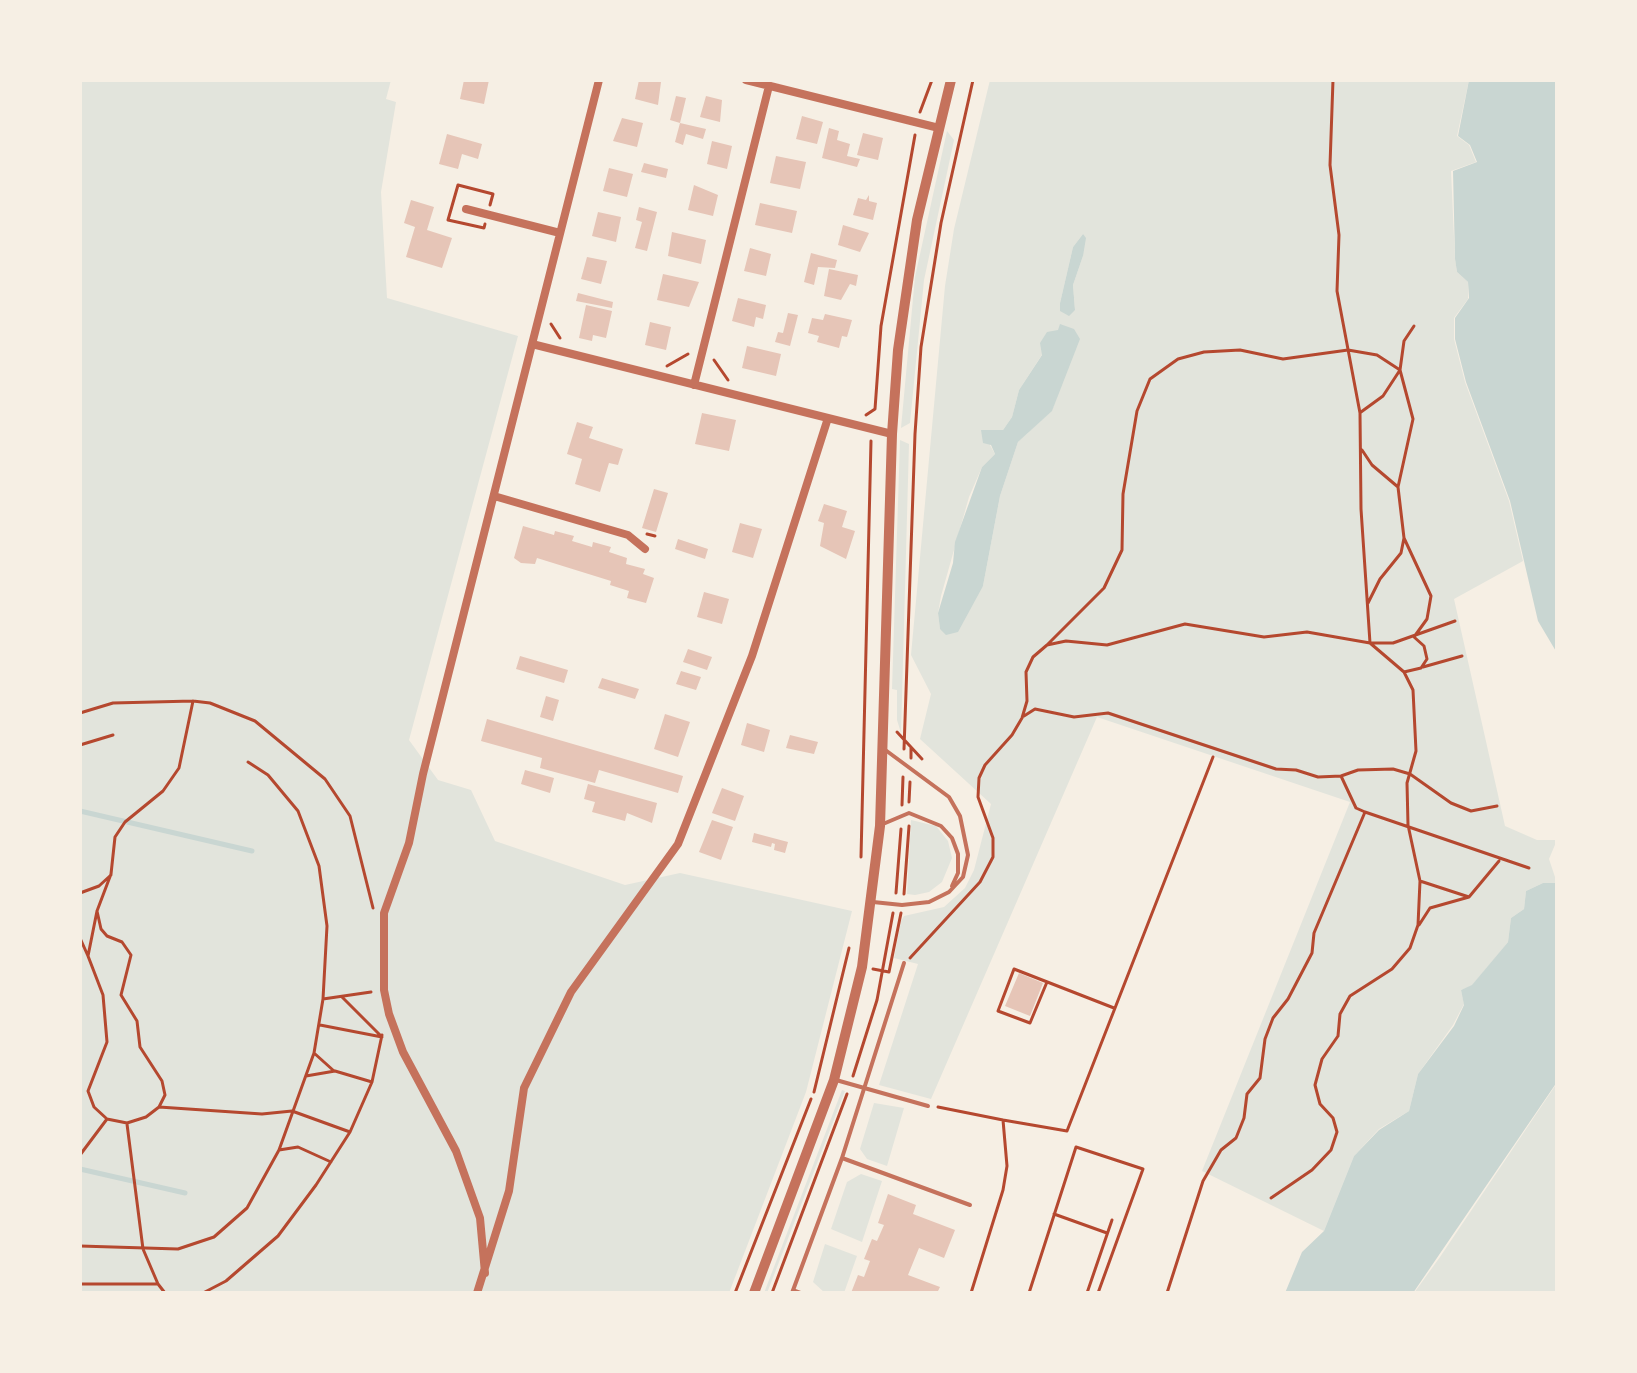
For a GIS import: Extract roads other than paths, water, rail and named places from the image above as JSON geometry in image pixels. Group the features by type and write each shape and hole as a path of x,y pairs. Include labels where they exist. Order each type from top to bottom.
{"street":[{"path":"485,1273 480,1218 456,1151 403,1052 384,990 384,913 409,843 423,774 599,80"},
{"path":"746,80 939,128"},
{"path":"754,1293 834,1080 862,967 873,902 880,826 892,434 898,350 917,220 951,80"},
{"path":"694,385 769,86"},
{"path":"466,209 560,233"},
{"path":"532,344 892,434"},
{"path":"477,1293 509,1191 524,1088 571,992 678,844 752,656 828,418"},
{"path":"494,496 628,535 645,549"}],"lane":[{"path":"873,902 902,905 929,902 949,892 963,877 968,855 967,836 949,797 882,748"},
{"path":"880,826 893,817 909,813 941,826 952,838 958,854 958,873 949,892"},
{"path":"801,1293 792,1291 842,1158 904,963"},
{"path":"834,1080 928,1106"},
{"path":"842,1158 970,1205"}],"waterway":[{"path":"80,811 252,851"},
{"path":"80,1169 185,1193"}]}
